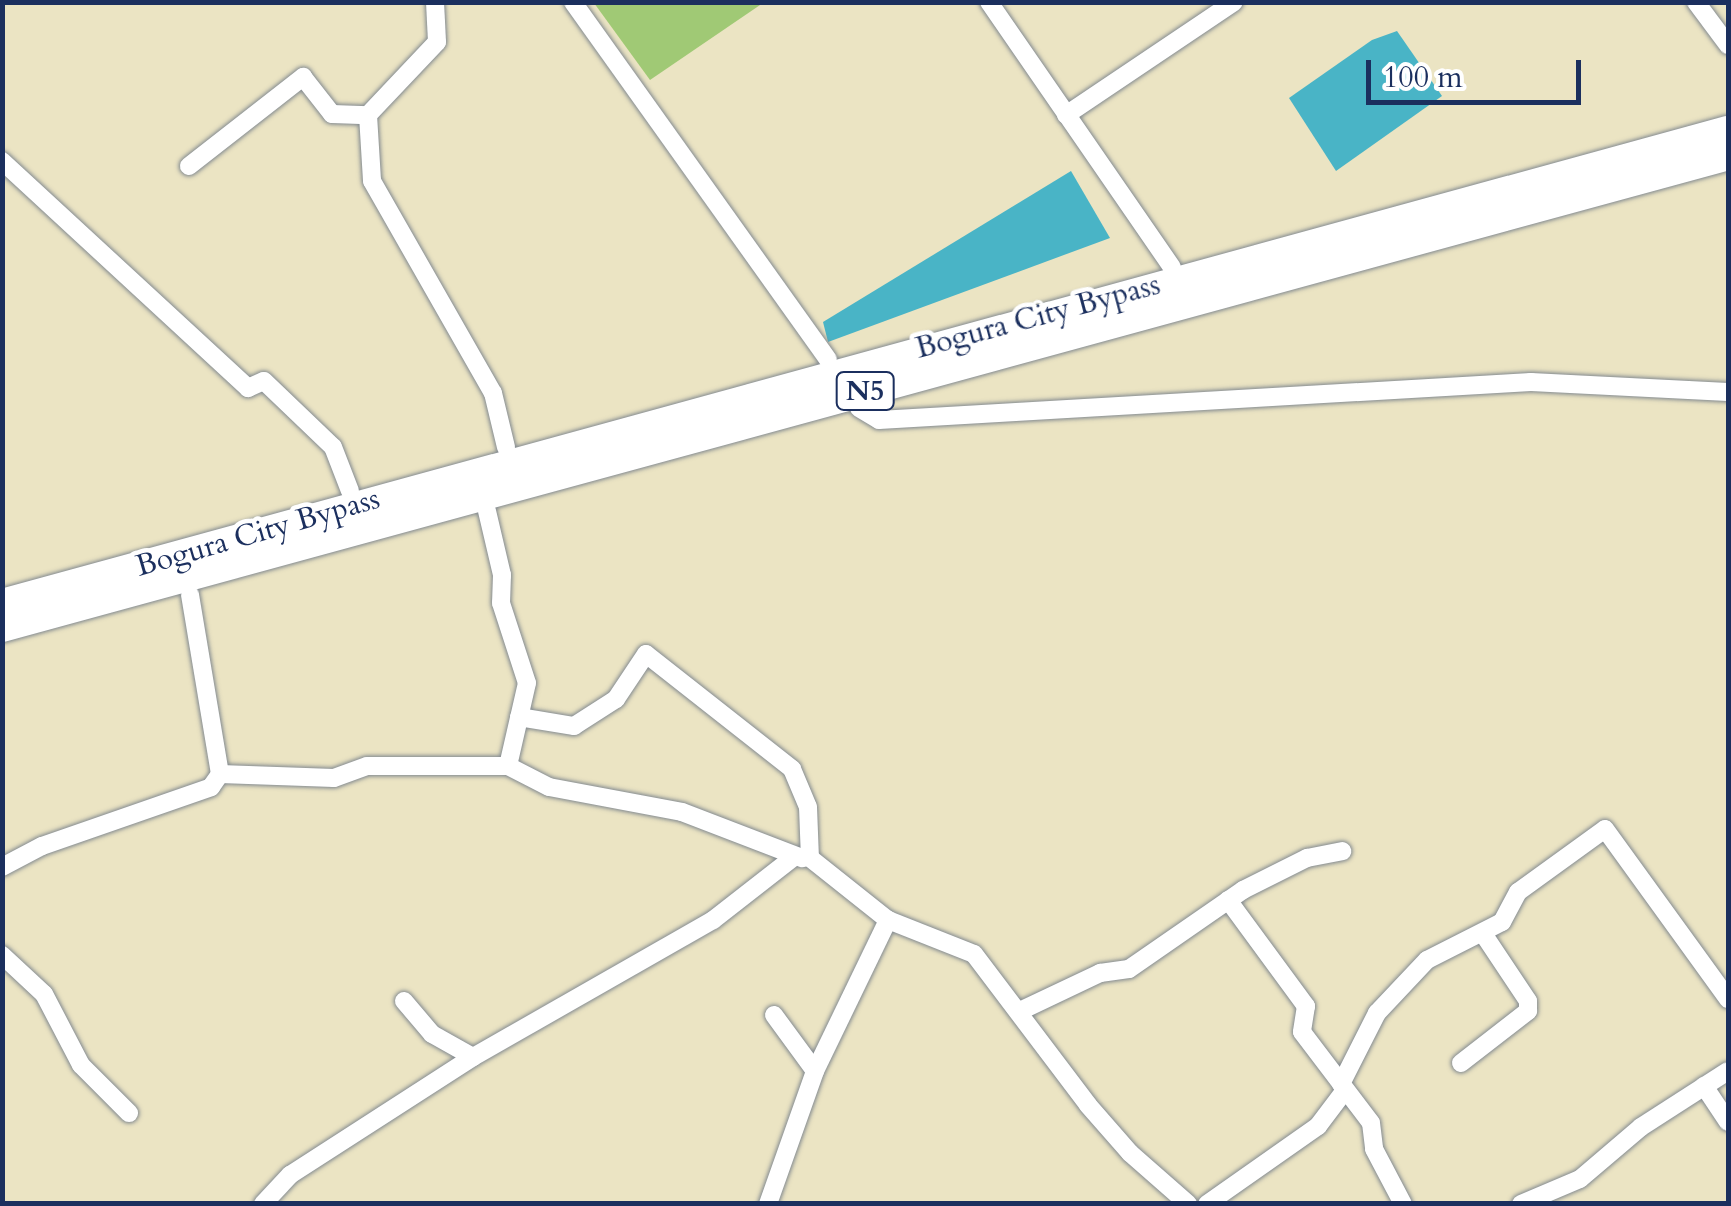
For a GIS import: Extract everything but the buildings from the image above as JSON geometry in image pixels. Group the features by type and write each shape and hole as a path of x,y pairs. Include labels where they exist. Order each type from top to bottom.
{"highway":[{"name":"Bogura City Bypass","path":"2,604 1728,131"},
{"name":"Bogura City Bypass","path":"2,628 1728,155"}],"street":[{"path":"189,166 303,77 332,114 368,114 437,42 435,2"},
{"path":"573,2 828,360"},
{"path":"989,2 1172,267"},
{"path":"1066,115 1234,2"},
{"path":"1696,2 1728,44"},
{"path":"368,114 372,181 493,393 506,447"},
{"path":"2,161 248,388 264,381 333,448 350,491"},
{"path":"860,408 879,420 1531,382 1728,392"},
{"path":"487,511 502,575 501,603 527,683 508,766"},
{"path":"2,866 42,846 211,786 220,774 190,594"},
{"path":"263,1204 290,1175 473,1056 712,920 802,858 808,808 792,769 646,654 616,699 574,726 519,717"},
{"path":"220,774 334,778 367,766 508,766 549,788 682,812 802,858 888,920 974,954 1130,1154 1188,1204"},
{"path":"1207,1204 1318,1126 1342,1088 1377,1013 1427,960 1484,935 1502,922 1518,892 1612,831 1670,926 1728,998"},
{"path":"1020,1011 1100,973 1129,969 1228,900 1307,858 1342,851"},
{"path":"1228,900 1306,1006 1302,1032 1370,1124 1374,1149 1403,1204"},
{"path":"768,1204 815,1071 888,920"},
{"path":"1461,1063 1528,1012 1528,1001 1484,935"},
{"path":"2,955 44,994 81,1065 129,1113"},
{"path":"404,1001 432,1034 473,1056"},
{"path":"774,1016 815,1071"},
{"path":"1521,1204 1580,1179 1641,1127 1728,1070"},
{"path":"1704,1086 1728,1122"}],"green space":[{"path":"594,3 763,3 650,80"}],"water":[{"path":"1397,31 1442,96 1336,171 1289,98 1372,40"},
{"path":"1071,171 1110,238 828,342 823,322"}]}
